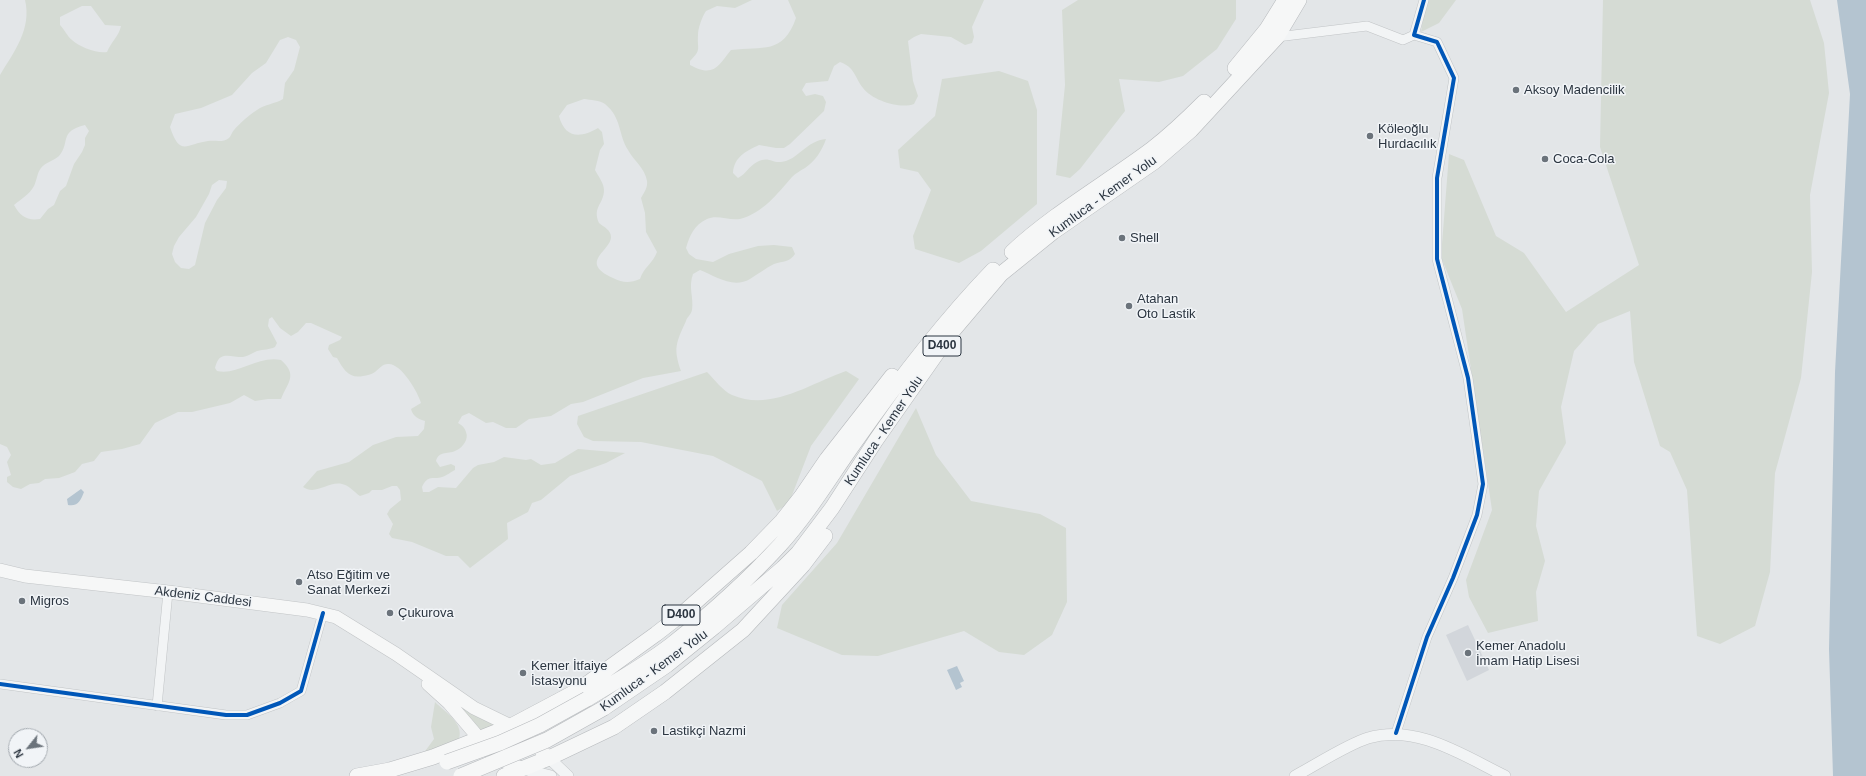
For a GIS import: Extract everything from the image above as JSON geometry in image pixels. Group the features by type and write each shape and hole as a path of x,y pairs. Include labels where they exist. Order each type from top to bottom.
{"highway":[{"name":"Kumluca - Kemer Yolu","path":"404,776 500,743 540,725 587,699 670,646 756,570 806,513 855,442 927,345 952,313 976,287 1021,244 1050,220 1152,148 1183,123 1215,91 1249,52 1267,29 1285,0"},
{"name":"Kumluca - Kemer Yolu","path":"461,776 547,740 604,708 667,665 720,622 798,553 832,508 951,334 1002,274 1053,232 1154,162 1191,130 1277,37 1299,0"},
{"name":"Kumluca - Kemer Yolu","path":"356,776 390,770 479,740 511,726 577,691 611,668 683,613 751,554 787,515 827,459 891,377 927,345"},
{"path":"504,776 549,758 614,727 665,692 743,630 803,565 830,528 890,430 909,394"}],"main road":[{"name":"Akdeniz Caddesi","path":"0,570 33,577 168,592 323,613 336,617 396,654 474,708 511,726 530,739 549,758"},
{"name":"Akdeniz Caddesi","path":"396,654 449,703 495,757 523,769"}],"street":[{"path":"1277,37 1367,26 1403,40 1414,34 1424,0"},
{"path":"1396,733 1427,637 1453,578 1477,515 1483,484 1468,378 1437,259 1437,178 1454,78 1437,42 1414,34"},
{"path":"157,706 168,592"},
{"path":"0,684 226,715 247,715 280,703 302,691 323,613"},
{"path":"1295,776 1367,738 1396,733 1429,740 1505,776"},
{"name":"Akdeniz Caddesi","path":"549,758 568,776"},
{"name":"Akdeniz Caddesi","path":"523,769 551,776"}],"shaded area":[{"path":"25,0 752,0 735,8 717,6 706,11 699,29 698,51 690,61 690,65 698,69 710,70 719,65 731,50 771,46 785,38 791,30 796,18 788,0 984,0 972,27 974,37 972,43 965,45 951,37 921,34 908,41 913,81 918,96 914,104 894,105 873,97 863,88 852,70 840,62 834,66 828,81 806,83 802,90 806,96 815,94 823,96 826,102 824,111 790,144 784,148 759,145 745,152 738,159 733,173 738,178 761,160 778,162 787,161 813,143 826,139 815,159 794,176 763,208 740,219 715,217 707,219 699,224 693,231 686,248 689,254 696,259 713,262 729,254 758,246 774,245 792,247 795,254 789,260 774,264 744,282 731,282 700,270 693,274 691,284 692,310 678,340 676,351 681,371 643,378 583,402 571,404 551,416 529,419 516,428 506,428 493,422 486,423 469,413 462,416 458,423 466,431 467,437 465,442 457,450 439,455 436,461 440,467 451,464 455,466 455,470 439,478 431,478 426,480 422,487 423,492 429,492 438,487 456,488 473,468 478,465 494,462 504,457 526,460 531,459 541,465 555,463 578,449 625,453 606,463 570,476 541,500 532,503 528,512 507,523 508,539 470,568 458,556 446,556 412,542 392,538 389,534 393,524 387,514 390,509 401,500 400,490 397,486 392,486 382,490 372,490 369,493 360,496 349,487 342,484 332,484 313,490 303,487 317,471 349,462 373,445 396,437 418,436 424,429 425,421 413,414 411,409 421,403 413,386 398,368 393,365 386,364 370,374 358,377 350,375 337,358 333,357 328,349 329,345 340,340 342,337 311,323 306,323 298,332 291,336 280,328 272,317 269,319 268,326 277,343 275,347 257,351 243,357 225,356 217,362 215,368 217,371 225,372 264,360 281,360 289,370 290,379 281,399 255,401 244,395 230,403 192,412 178,412 155,423 140,444 122,449 101,452 94,461 82,464 75,472 59,478 45,479 39,483 30,484 21,489 13,487 7,482 7,477 11,475 7,462 11,455 7,447 0,444 0,75 20,40 24,30 27,11","holes":["82,6 91,6 105,25 121,26 119,33 107,52 99,52 75,43 60,25 60,17","288,37 296,40 300,47 294,70 285,83 283,99 263,106 254,112 233,131 227,140 200,142 189,146 184,146 177,142 170,127 175,114 201,108 232,95 252,73 266,63 280,40","584,99 598,101 605,104 617,120 630,154 642,168 646,176 646,190 641,198 645,213 646,232 657,252 640,279 630,282 623,282 613,278 598,267 597,262 599,257 610,242 611,237 609,231 599,223 597,218 597,213 604,190 602,182 595,170 600,150 604,144 602,132 598,128 586,134 580,135 569,133 562,124 559,116 567,105","85,125 89,131 85,138 85,145 74,164 66,186 60,191 54,205 48,209 40,219 24,217 14,205 28,194 35,184 41,168 59,156 68,134","219,180 227,181 226,188 217,200 205,223 195,265 189,269 181,268 175,262 172,254 174,246 179,237 196,217 209,194 212,185"]},
{"path":"1078,0 1236,0 1236,19 1217,49 1183,76 1159,82 1119,79 1125,111 1080,169 1070,178 1056,175 1065,85 1062,10"},
{"path":"1426,0 1456,0 1439,23 1421,32"},
{"path":"1603,0 1810,0 1824,43 1829,93 1810,195 1812,272 1801,378 1775,473 1770,572 1755,626 1720,644 1697,636 1687,490 1670,452 1660,446 1634,362 1630,311 1598,324 1574,351 1561,407 1566,443 1539,491 1536,526 1545,561 1536,592 1538,621 1488,633 1469,597 1466,580 1492,510 1462,309 1441,257 1449,154 1464,160 1496,236 1524,253 1566,312 1639,265 1600,147"},
{"path":"999,71 1028,81 1037,110 1037,204 981,251 959,263 915,249 913,236 931,190 918,172 900,168 898,150 935,116 942,79"},
{"path":"846,371 859,379 811,446 789,503 777,511 762,481 713,456 641,442 593,441 584,437 577,424 578,416 707,372 722,388 732,395 747,399 761,400 790,394"},
{"path":"916,408 936,455 971,501 1040,514 1066,528 1067,602 1052,635 1024,655 999,652 964,631 878,656 842,655 777,628 782,605 837,543"},
{"name":"Kemer Anadolu İmam Hatip Lisesi","path":"1468,625 1489,670 1467,681 1446,635"},
{"path":"435,702 453,718 459,728 459,739 423,754 434,739 431,727"},
{"path":"457,704 499,727 483,734"}],"water":[{"path":"1837,0 1866,0 1866,776 1833,776 1829,649 1835,372 1850,94"},
{"path":"81,489 84,492 79,502 74,505 68,505 67,499"},
{"path":"957,666 964,681 960,683 962,687 956,690 947,670"}],"cycle path":[{"path":"1396,733 1427,637 1453,578 1477,515 1483,484 1468,378 1437,259 1437,178 1454,78 1437,42 1414,35 1424,0"},
{"path":"0,684 226,715 247,715 280,703 301,691 323,613"}],"place":[{"name":"Aksoy Madencilik","path":"1516,90"},
{"name":"Köleoğlu Hurdacılık","path":"1370,136"},
{"name":"Coca-Cola","path":"1545,159"},
{"name":"Shell","path":"1122,238"},
{"name":"Atahan Oto Lastik","path":"1129,306"},
{"name":"Atso Eğitim ve Sanat Merkezi","path":"299,582"},
{"name":"Migros","path":"22,601"},
{"name":"Çukurova","path":"390,613"},
{"name":"Kemer Anadolu İmam Hatip Lisesi","path":"1468,653"},
{"name":"Kemer İtfaiye İstasyonu","path":"523,673"},
{"name":"Lastikçi Nazmi","path":"654,731"}]}
